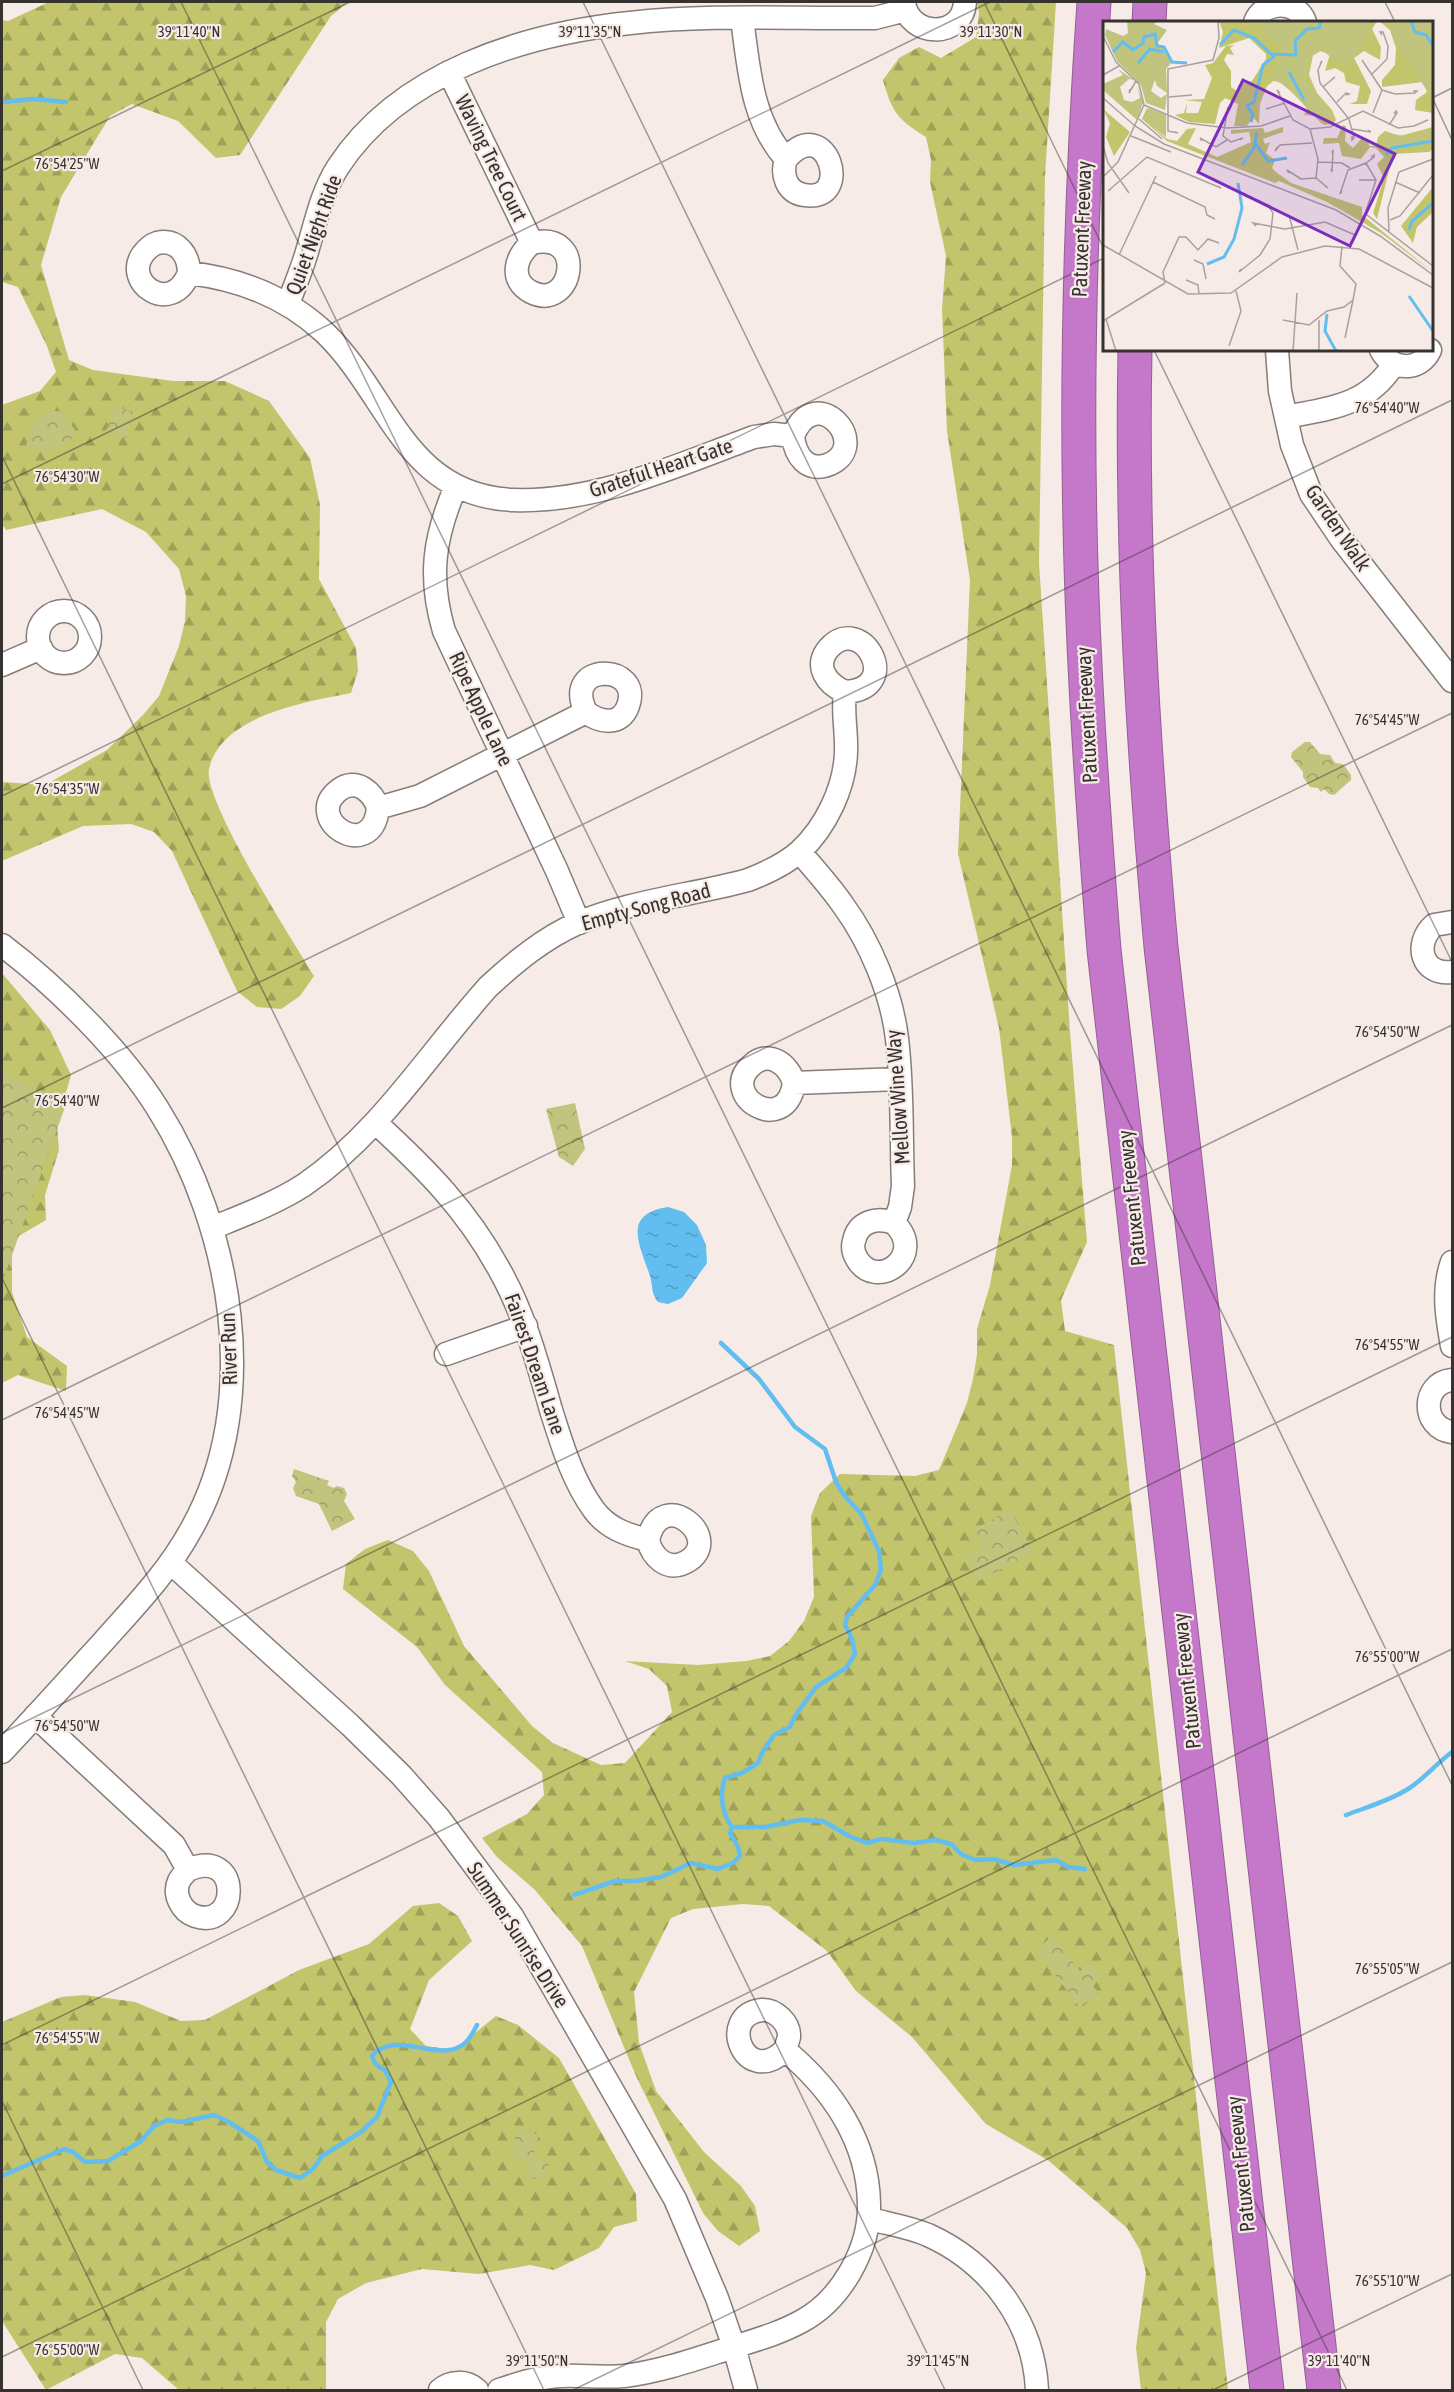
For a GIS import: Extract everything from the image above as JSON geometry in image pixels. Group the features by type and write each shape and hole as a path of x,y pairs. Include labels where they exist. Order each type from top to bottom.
{"highway":[{"name":"Patuxent Freeway","path":"1094,2 1080,268 1078,391 1084,664 1093,807 1104,950 1267,2391"},
{"path":"1149,21 1150,2"},
{"path":"1135,351 1140,661 1161,947 1324,2391"}],"street":[{"path":"905,6 914,22 922,28 937,30 954,23 960,16 965,2"},
{"path":"1255,21 1259,12 1270,3 1281,2 1291,4 1300,11 1305,21"},
{"name":"Quiet Night Ride","path":"288,304 308,249 323,196 349,151 361,135 392,106 449,72 508,49 587,28 631,22 875,18 905,6"},
{"path":"742,19 759,116 776,147 786,159"},
{"name":"Waving Tree Court","path":"449,72 532,243"},
{"name":"Grateful Heart Gate","path":"189,273 210,275 240,283 288,304 323,332 350,360 419,459 456,486 496,498 563,497 627,482 754,437 774,434 793,436"},
{"name":"Garden Walk","path":"1277,351 1280,391 1286,417 1300,468 1317,502 1342,540 1449,671"},
{"path":"1286,417 1338,406 1358,399 1383,381 1388,357 1406,367 1415,366 1429,351"},
{"name":"Ripe Apple Lane","path":"456,486 436,547 434,570 438,612 444,631 503,754 579,923"},
{"path":"2,665 41,648"},
{"name":"Empty Song Road","path":"212,1228 278,1200 303,1185 347,1151 376,1123 488,987 522,958 555,935 579,923 640,905 748,880 766,873 800,852 826,818 840,784 846,753 845,692"},
{"path":"378,808 420,796 586,712"},
{"name":"Mellow Wine Way","path":"800,852 843,904 877,970 891,1012 897,1039 903,1186 900,1207 894,1223"},
{"path":"1452,922 1434,925 1423,938 1421,948 1430,966 1438,971 1452,972"},
{"name":"River Run","path":"2,945 59,994 96,1032 140,1083 175,1138 193,1176 212,1228 225,1278 232,1359 225,1430 213,1482 192,1529 171,1563 144,1597 2,1752"},
{"path":"794,1083 899,1079"},
{"name":"Fairest Dream Lane","path":"376,1123 428,1171 465,1216 499,1268 526,1326 570,1466 595,1511 620,1532 648,1540"},
{"path":"1452,1262 1446,1292 1447,1320 1452,1346"},
{"path":"446,1354 526,1326"},
{"path":"1452,1380 1436,1387 1428,1402 1428,1412 1434,1422 1441,1428 1452,1431"},
{"name":"Summer Sunrise Drive","path":"171,1563 350,1725 400,1775 439,1818 512,1916 675,2199 717,2298 746,2391"},
{"path":"35,1716 174,1845 188,1870"},
{"path":"499,2391 536,2378 624,2376 653,2371 734,2347 785,2330 805,2320 838,2289 856,2263 870,2219 869,2191 863,2161 852,2131 823,2085 785,2050"},
{"path":"870,2219 928,2235 948,2246 987,2276 1004,2295 1019,2320 1032,2356 1038,2391"},
{"path":"440,2391 446,2385 460,2382 474,2387 477,2391"}],"green space":[{"path":"49,2 348,2 331,16 240,155 216,158 178,121 132,104 110,116 61,197 41,265 69,360 93,370 173,381 225,381 269,401 310,458 320,505 319,579 356,648 358,671 351,693 289,707 247,724 230,736 217,751 209,769 211,785 234,839 314,976 300,996 281,1009 257,1007 237,991 172,851 154,832 131,824 83,826 2,861 2,782 45,785 107,750 159,696 179,646 185,621 186,596 179,569 146,532 102,509 6,530 2,524 2,405 40,391 56,372 47,346 18,287 2,282 2,20 8,21"},
{"path":"977,2 1056,2 1045,176 1039,563 1070,1032 1087,1242 1061,1300 1065,1331 1114,1345 1228,2390 1141,2390 1136,2348 1146,2273 1140,2250 1127,2228 1049,2161 986,2124 912,2037 856,1991 827,1951 769,1906 743,1904 693,1909 671,1918 634,1992 639,2043 656,2091 704,2152 741,2186 755,2206 760,2231 739,2246 718,2231 703,2213 636,2076 582,1946 535,1890 497,1857 482,1838 527,1814 544,1795 542,1772 445,1685 417,1647 343,1589 346,1564 365,1549 388,1540 413,1551 429,1571 464,1646 532,1726 553,1743 601,1765 625,1763 672,1712 667,1686 649,1669 625,1661 698,1665 746,1661 770,1656 789,1641 804,1621 814,1597 811,1516 820,1493 840,1474 915,1476 939,1470 967,1403 977,1354 977,1329 990,1285 1012,1165 1012,1137 999,1028 958,854 970,580 947,431 942,309 946,256 930,182 931,160 926,137 897,114 889,100 883,80 899,58 919,47 941,58 976,37 979,13"},
{"path":"115,406 134,412 126,438 106,431"},
{"path":"50,410 62,412 78,434 58,450 53,445 45,451 26,447 30,423"},
{"path":"1305,742 1310,742 1320,754 1330,755 1335,763 1343,764 1351,775 1351,780 1334,795 1324,789 1321,792 1318,788 1310,787 1303,777 1303,772 1291,757 1292,752"},
{"path":"2,973 50,1030 71,1075 57,1125 59,1150 45,1195 46,1220 12,1240 12,1292 27,1337 67,1366 66,1391 18,1375 2,1383"},
{"path":"2,1071 65,1107 2,1283"},
{"path":"575,1103 585,1149 573,1166 559,1157 546,1109"},
{"path":"294,1469 329,1481 327,1485 334,1488 337,1486 344,1488 347,1494 344,1501 355,1519 332,1531 319,1504 296,1496 293,1488 296,1482 292,1476"},
{"path":"1010,1510 1033,1552 979,1581 965,1556 983,1546 973,1530"},
{"path":"439,1903 458,1916 472,1941 429,1980 410,2029 426,2046 454,2050 496,2016 518,2025 559,2058 636,2194 637,2221 614,2227 599,2248 554,2270 530,2265 479,2274 422,2269 366,2283 338,2299 326,2322 326,2390 179,2390 142,2358 115,2354 46,2390 2,2321 2,2022 61,1997 85,1995 135,2002 181,2021 205,2020 299,1970 369,1944 413,1906"},
{"path":"1053,1936 1080,1971 1092,1963 1102,1976 1092,1984 1099,1994 1080,2008 1036,1949"},
{"path":"518,2128 539,2135 532,2158 549,2163 543,2181 525,2176 529,2161 510,2155"}],"water":[{"path":"668,1207 684,1212 697,1225 706,1245 707,1263 682,1298 668,1304 658,1302 654,1296 638,1232 639,1224 644,1216"}],"waterway":[{"path":"2,102 34,99 66,102"},
{"path":"721,1343 759,1379 795,1427 825,1449 836,1482 862,1515 879,1551 881,1570 875,1585 847,1617 845,1625 852,1639 855,1654 846,1668 816,1687 795,1716 790,1727 774,1735 758,1763 742,1773 725,1778 722,1803 732,1827"},
{"path":"1346,1815 1408,1789 1452,1752"},
{"path":"574,1895 615,1881 661,1877 691,1863 718,1869 733,1863 740,1856 730,1833 732,1827 765,1827 800,1820 823,1821 867,1843 882,1839 913,1843 936,1840 951,1844 961,1854 975,1860 993,1859 1014,1865 1056,1860 1068,1867 1085,1869"},
{"path":"2,2176 64,2149 73,2152 85,2162 108,2161 141,2141 154,2126 167,2120 182,2122 214,2115 258,2141 267,2162 276,2170 300,2178 313,2169 322,2156 361,2132 377,2117 391,2082 385,2070 376,2064 372,2056 391,2045 449,2050 465,2043 477,2025"}]}
